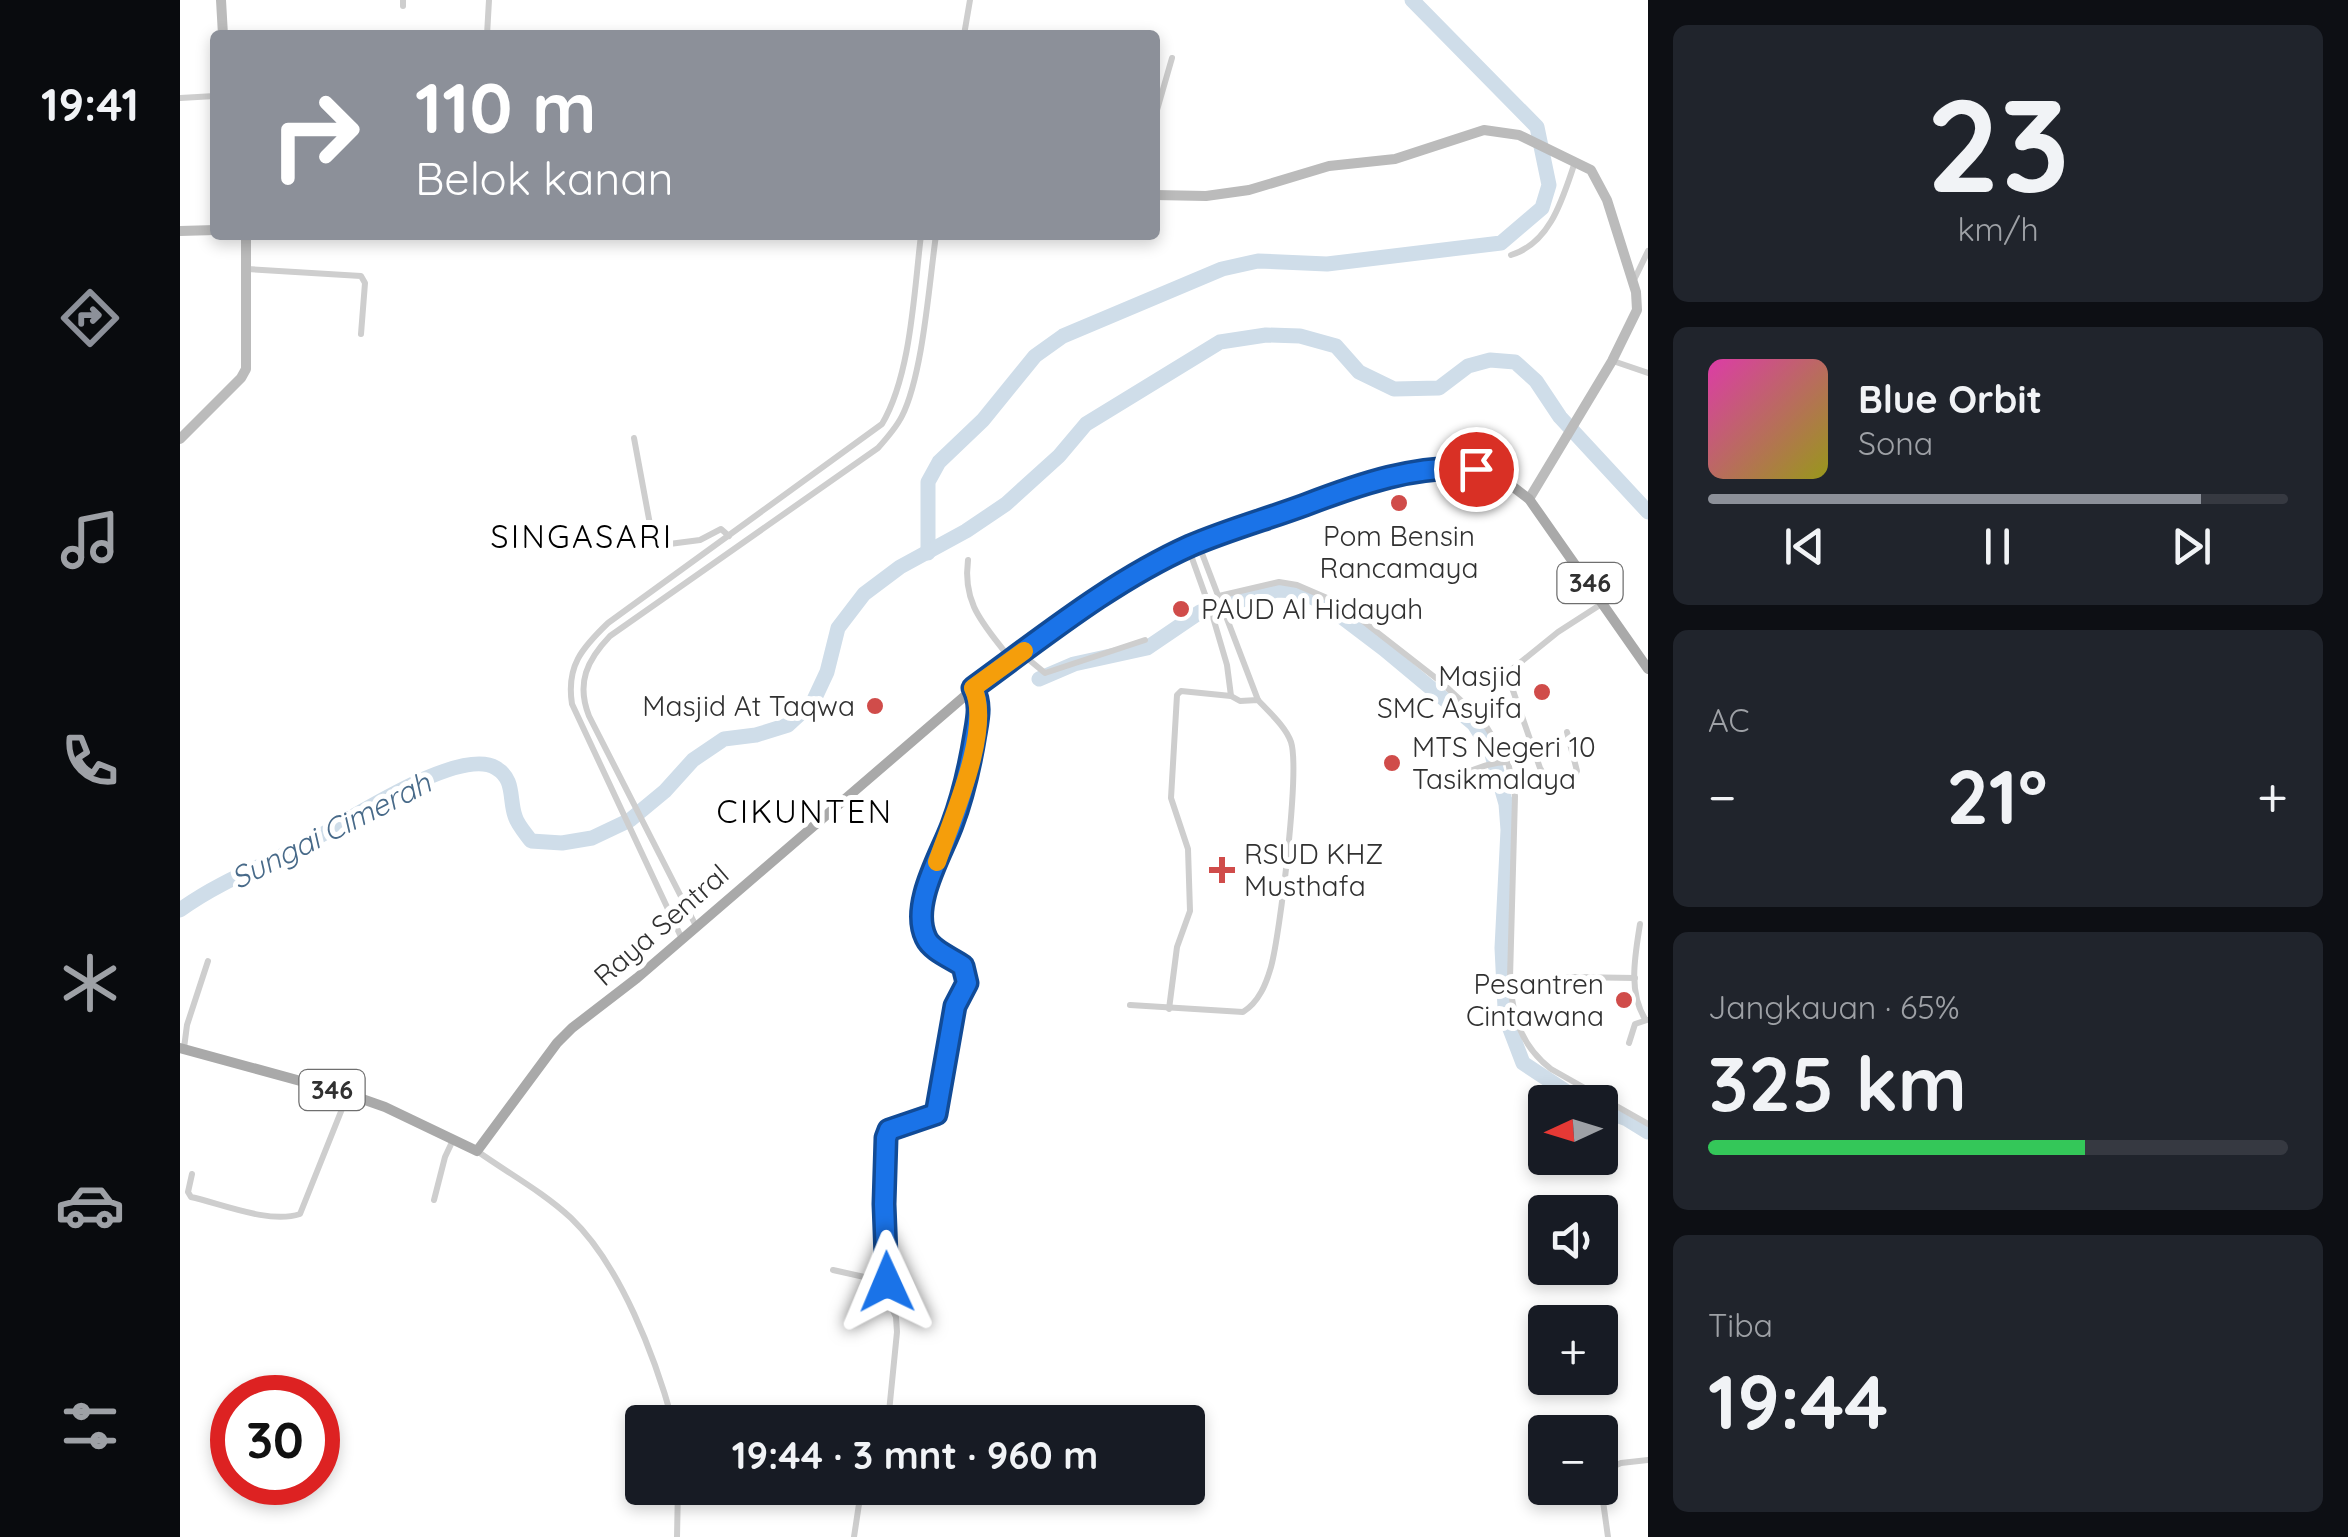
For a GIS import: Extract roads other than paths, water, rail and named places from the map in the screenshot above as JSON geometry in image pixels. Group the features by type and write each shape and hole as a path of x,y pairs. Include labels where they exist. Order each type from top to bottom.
{"main road":[{"path":"221,0 224,30"},
{"path":"1160,196 1206,196 1269,186 1330,166 1396,160 1484,130 1506,131 1571,160 1598,178 1633,281 1637,310 1612,361 1530,499"},
{"path":"180,231 210,230"},
{"path":"180,439 246,369 246,240"},
{"name":"Raya Sentral","path":"477,1151 556,1042 682,939 973,688 1106,594 1193,545 1347,490 1430,468 1476,469 1530,499"},
{"name":"346","path":"1530,499 1648,670"},
{"name":"346","path":"182,1048 348,1094 385,1107 477,1151"}],"street":[{"path":"488,0 488,30"},
{"path":"965,30 970,0"},
{"path":"1160,100 1172,58"},
{"path":"180,98 210,96"},
{"path":"1511,255 1526,250 1544,232 1571,160"},
{"path":"682,939 572,704 570,672 585,646 608,624 882,424 896,394 920,240"},
{"path":"696,926 583,702 585,671 593,654 610,636 878,448 890,435 909,398 935,240"},
{"path":"1633,281 1648,251"},
{"path":"247,269 360,276 364,283 361,334"},
{"path":"913,298 926,300"},
{"path":"1612,361 1648,373"},
{"path":"634,438 654,546 700,540 721,529 729,536"},
{"path":"764,512 771,524"},
{"path":"1130,1005 1243,1012 1253,1006 1272,965 1294,751 1290,738 1258,700 1221,602 1193,545"},
{"path":"1193,545 1232,696"},
{"path":"968,560 968,597 1016,656 1046,673 1145,640"},
{"path":"1221,602 1280,582 1342,604 1441,682 1482,721 1508,762 1515,796 1510,978 1520,1032 1551,1069 1648,1124"},
{"path":"646,597 652,606"},
{"path":"1567,732 1576,771 1562,779 1547,779 1510,682 1511,670 1604,602"},
{"path":"1227,666 1244,660"},
{"path":"890,1405 897,1332 896,1317 888,1300 886,1138 889,1130 936,1114 955,1006 967,983 963,966 928,942 924,934 924,904 926,887 951,828 971,762 979,702 973,688"},
{"path":"1169,1009 1177,947 1190,911 1188,848 1171,798 1177,695 1181,691 1232,696 1240,701 1258,700"},
{"path":"1429,781 1452,780 1498,762 1508,762"},
{"path":"624,816 635,810"},
{"path":"1629,1043 1635,1024 1647,1020 1636,1000 1634,978 1640,924"},
{"path":"182,1048 208,960"},
{"path":"1527,983 1571,977 1634,978"},
{"path":"192,1174 188,1192 191,1197 231,1210 288,1218 300,1214 348,1094"},
{"path":"434,1200 453,1140"},
{"path":"477,1151 555,1204 594,1244 629,1306 667,1405"},
{"path":"834,1270 887,1282"},
{"path":"1608,1537 1601,1486 1605,1470 1621,1462 1648,1460"},
{"path":"678,1505 678,1537"},
{"path":"854,1537 859,1505"}],"waterway":[{"path":"928,553 928,482 939,462 983,420 1035,356 1063,336 1222,269 1258,261 1327,264 1501,243 1542,208 1549,185 1537,127 1412,0"},
{"name":"Sungai Cimerah","path":"180,910 399,791 455,768 478,764 502,773 509,784 516,819 531,841 562,843 592,838 630,820 665,791 693,760 724,739 788,725 813,702 827,672 838,628 864,594 900,567 1006,504 1059,456 1086,424 1220,342 1266,335 1300,336 1336,346 1359,372 1394,389 1439,388 1468,366 1490,360 1515,362 1536,381 1560,417 1648,512"},
{"path":"1039,679 1074,664 1147,648 1200,612 1277,590 1298,591 1322,602 1384,649 1474,724 1491,751 1506,804 1508,830 1502,948 1505,1008 1523,1063 1556,1085"},
{"path":"1618,1116 1648,1132"}],"place":[{"name":"Pom Bensin Rancamaya","path":"1399,503"},
{"name":"PAUD Al Hidayah","path":"1181,609"},
{"name":"Masjid SMC Asyifa","path":"1542,692"},
{"name":"Masjid At Taqwa","path":"875,706"},
{"name":"MTS Negeri 10 Tasikmalaya","path":"1392,763"},
{"name":"RSUD KHZ Musthafa","path":"1222,870"},
{"name":"Pesantren Cintawana","path":"1624,1000"}],"district":[{"name":"SINGASARI","path":"582,537"},
{"name":"CIKUNTEN","path":"805,812"}]}
